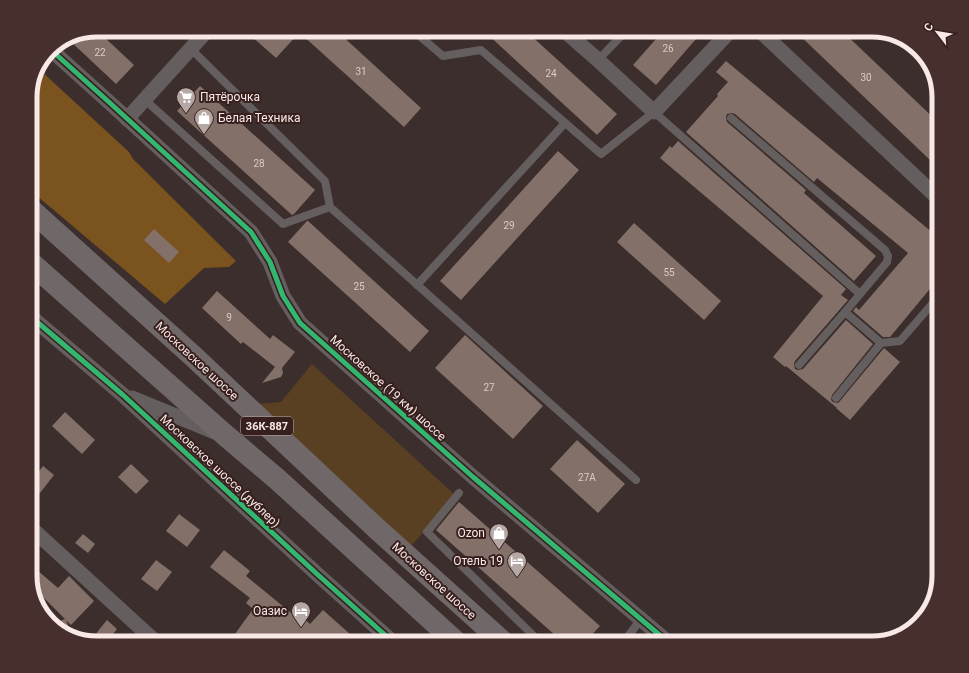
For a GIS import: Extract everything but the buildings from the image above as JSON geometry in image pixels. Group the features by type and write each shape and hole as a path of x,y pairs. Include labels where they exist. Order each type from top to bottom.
{"main road":[{"name":"Московское шоссе","path":"37,215 194,358 376,528 496,636"},
{"name":"36К-887","path":"37,268 225,436 277,479 449,636"}],"street":[{"path":"127,119 201,37"},
{"path":"572,37 654,112 724,37"},
{"path":"766,37 932,192"},
{"name":"Московское (19 км) шоссе","path":"55,54 250,232 270,262 283,296 300,323 473,477 661,636"},
{"name":"Московское шоссе (дублер)","path":"37,322 123,395 386,636"},
{"path":"123,395 225,436"},
{"path":"37,533 149,636"}],"lane":[{"path":"421,37 443,56 481,50 602,154 654,112 860,294"},
{"path":"598,60 620,37"},
{"path":"191,49 326,181 330,207 636,480"},
{"path":"145,100 283,224 330,207"},
{"path":"731,118 885,250 888,256 886,262 860,294 799,365"},
{"path":"417,285 565,123"},
{"path":"836,398 881,343 900,341 932,304"},
{"path":"845,312 881,343"},
{"path":"459,493 427,532 534,636"},
{"path":"628,636 641,619"}],"shaded area":[{"path":"42,72 129,152 133,159 236,261 229,267 204,268 165,304 37,196 37,93"},
{"path":"312,364 456,496 411,546 257,404 281,402"}],"cycle path":[{"path":"55,54 251,232 270,262 283,296 300,323 473,477 661,636"},
{"path":"37,322 123,395 386,636"}],"place":[{"name":"Пятёрочка","path":"186,114"},
{"name":"Белая Техника","path":"204,135"},
{"name":"Ozon","path":"499,550"},
{"name":"Отель 19","path":"517,578"},
{"name":"Оазис","path":"301,628"}]}
